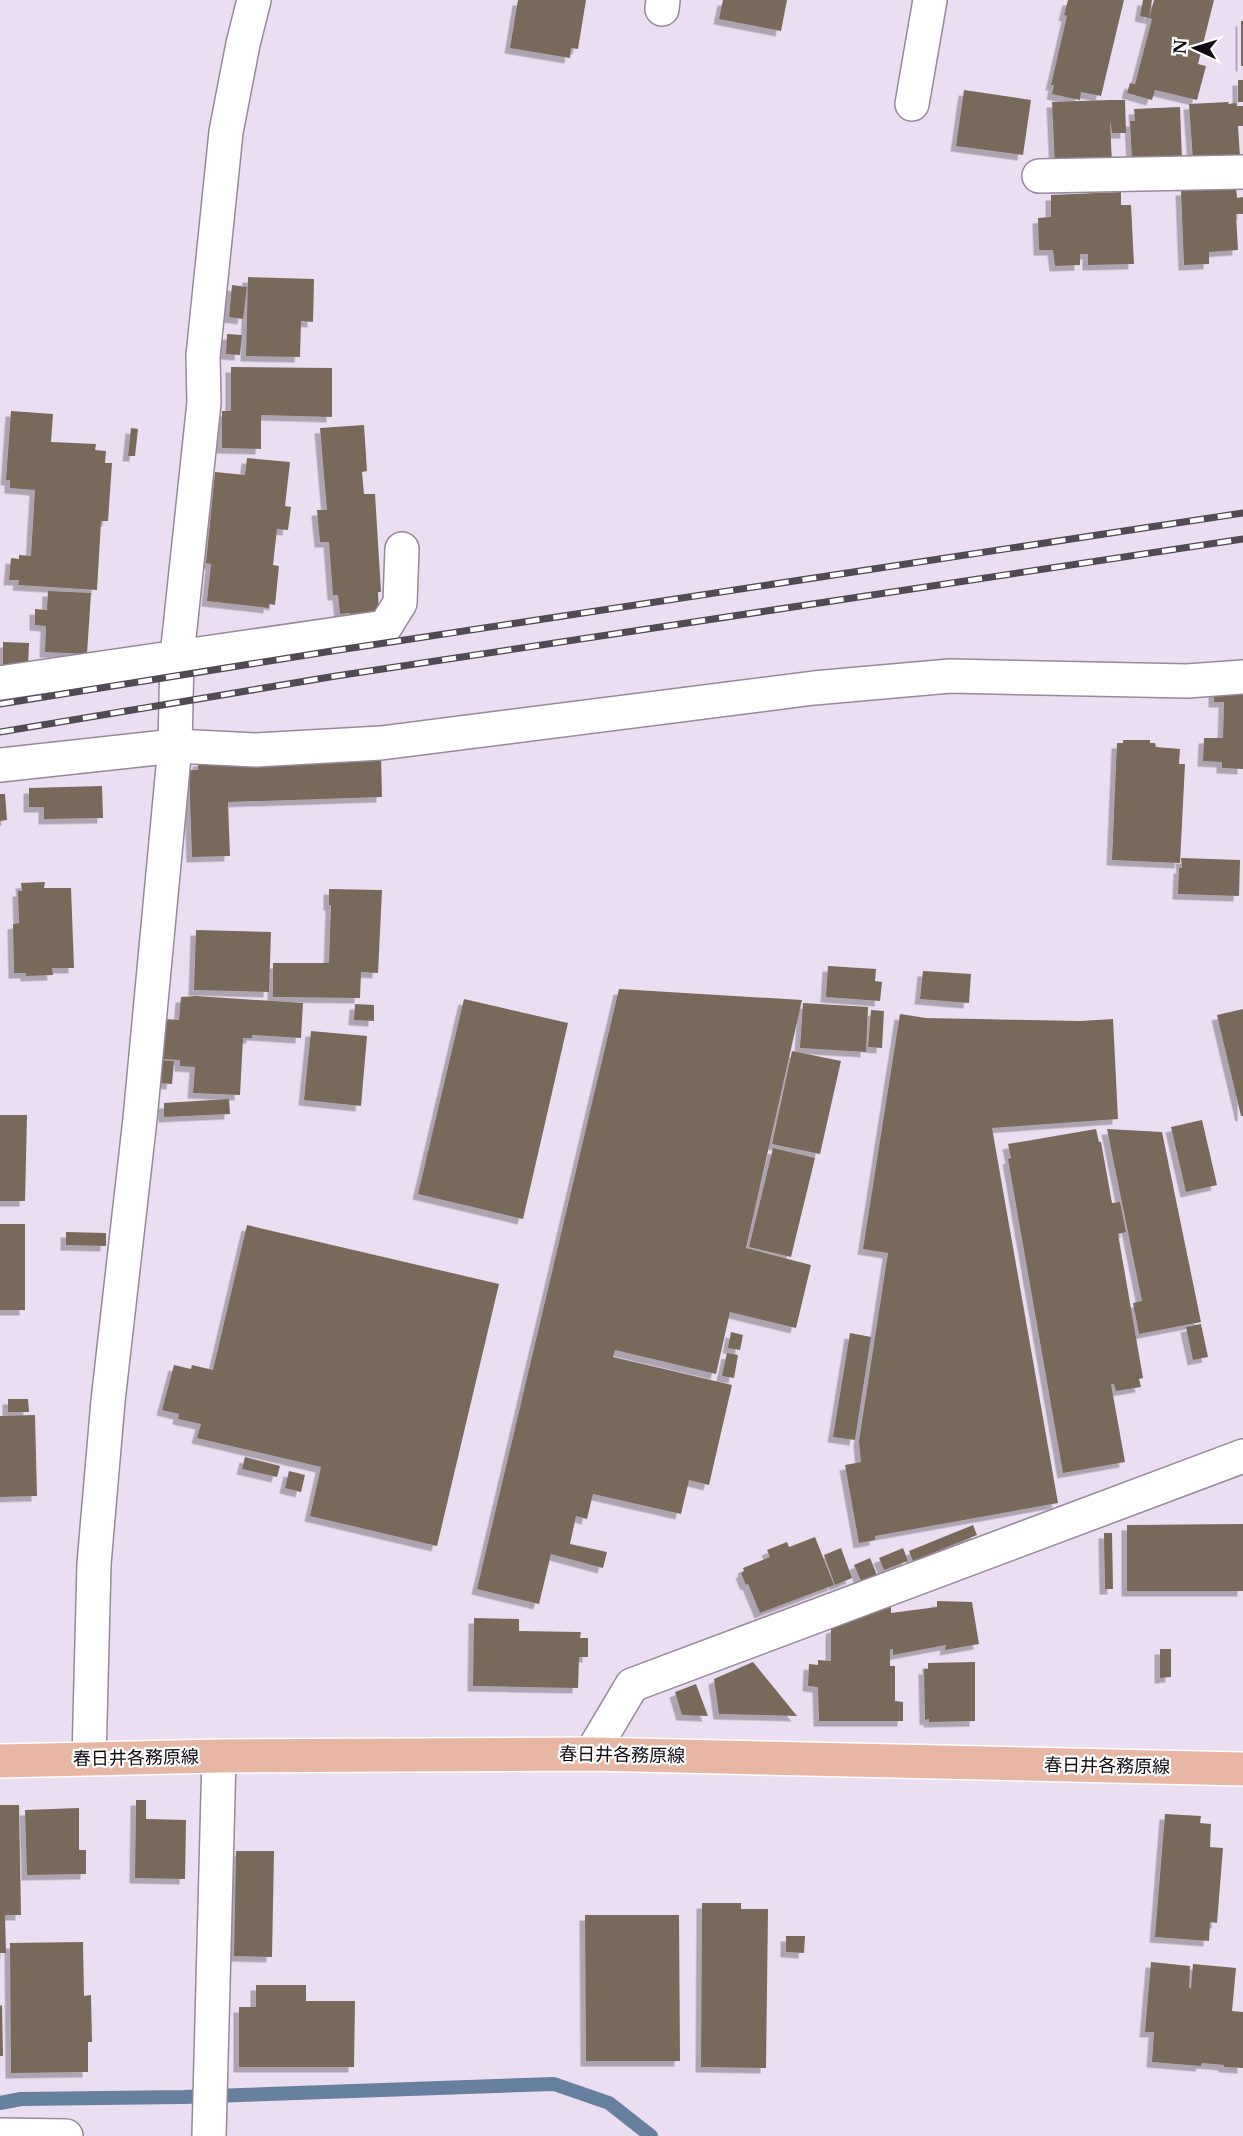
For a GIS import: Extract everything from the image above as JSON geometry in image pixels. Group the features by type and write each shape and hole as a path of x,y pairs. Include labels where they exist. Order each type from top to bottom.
{"main road":[{"name":"春日井各務原線","path":"0,1761 219,1756 591,1754 1243,1769"}],"street":[{"path":"88,1759 94,1564 108,1401 140,1119 175,746 177,656 204,403 203,356 226,132 254,0"},
{"path":"912,104 930,0"},
{"path":"1039,176 1243,172"},
{"path":"0,684 177,656 386,627 400,603 402,549"},
{"path":"0,765 175,746 256,750 381,743 814,688 950,676 1187,681 1243,677"},
{"path":"591,1754 632,1685 1243,1456"},
{"path":"209,2136 219,1756"},
{"path":"0,2135 66,2136"}],"building":[{"path":"518,0 586,0 578,49 571,48 570,58 510,48"},
{"path":"723,0 787,0 781,31 719,19"},
{"path":"1068,0 1124,0 1101,96 1081,92 1080,100 1052,94 1054,85 1051,85 1067,16 1064,15"},
{"path":"1143,0 1152,0 1149,18 1140,16"},
{"path":"1154,0 1214,0 1198,64 1206,66 1197,100 1155,90 1152,100 1127,93 1130,83 1135,84 1152,19 1149,18"},
{"path":"1241,21 1243,21 1243,66 1241,66"},
{"path":"1238,80 1243,80 1243,102 1238,102"},
{"path":"964,90 1031,100 1023,155 956,146"},
{"path":"1125,100 1126,133 1112,133 1110,120 1112,165 1055,167 1052,102"},
{"path":"1229,102 1228,104 1236,103 1237,106 1243,106 1243,126 1238,126 1240,157 1193,160 1189,104"},
{"path":"1180,107 1182,160 1132,160 1130,121 1135,121 1134,109"},
{"path":"1236,188 1237,198 1243,197 1243,214 1236,214 1238,250 1209,252 1209,264 1184,265 1181,190"},
{"path":"1121,192 1121,205 1131,205 1134,264 1088,265 1088,254 1080,254 1080,265 1055,266 1053,250 1039,250 1038,218 1051,217 1051,195"},
{"path":"248,277 314,279 313,322 301,321 300,357 246,356"},
{"path":"232,285 247,287 243,319 229,317"},
{"path":"227,334 242,335 240,355 226,354"},
{"path":"231,367 332,368 332,417 261,415 261,449 222,448 222,411 231,411"},
{"path":"11,411 53,414 51,442 96,444 95,450 106,451 105,463 112,463 108,521 101,521 97,590 18,585 19,580 9,580 11,558 19,559 19,555 31,556 35,490 10,488 10,480 6,480"},
{"path":"364,425 367,471 362,472 364,494 375,494 381,592 378,592 379,615 351,616 350,613 340,614 338,595 333,595 329,542 320,542 317,510 327,510 320,428"},
{"path":"131,428 138,429 135,456 128,456"},
{"path":"247,458 290,462 285,506 291,507 288,530 277,529 273,565 279,566 275,605 269,604 269,608 207,601 211,564 206,563 215,472 245,475"},
{"path":"48,591 91,593 87,654 45,652 46,626 35,625 35,609 47,610"},
{"path":"3,642 29,643 28,666 3,665"},
{"path":"1243,685 1243,769 1222,768 1222,762 1203,761 1204,738 1223,738 1224,702 1214,702 1214,687"},
{"path":"1123,740 1150,740 1150,743 1155,743 1156,747 1180,749 1179,764 1185,764 1180,863 1112,860 1117,743 1123,743"},
{"path":"381,755 382,797 228,802 230,856 192,857 189,770 198,770 198,761"},
{"path":"102,786 103,818 44,819 44,807 29,807 29,788"},
{"path":"0,794 5,794 7,820 0,821"},
{"path":"1181,858 1240,860 1239,896 1178,894 1179,868 1182,868"},
{"path":"45,882 44,888 71,888 74,968 52,968 53,975 26,976 26,973 14,973 13,924 19,923 18,891 22,891 21,883"},
{"path":"329,889 382,890 378,973 361,972 360,998 273,997 273,963 329,963 331,905 329,905"},
{"path":"196,930 271,932 269,992 194,990"},
{"path":"828,966 876,969 875,981 882,982 880,1001 826,997"},
{"path":"923,971 971,974 969,1003 920,999"},
{"path":"619,989 802,1000 746,1248 811,1265 796,1328 730,1312 716,1374 615,1350 613,1357 732,1385 709,1485 689,1480 681,1514 593,1494 587,1519 576,1516 570,1544 607,1552 603,1568 551,1554 539,1604 477,1589"},
{"path":"181,997 303,1003 301,1038 252,1035 252,1038 243,1038 240,1095 193,1093 195,1067 180,1066 180,1060 161,1059 164,1019 179,1020"},
{"path":"464,999 568,1023 523,1219 418,1194"},
{"path":"803,1003 868,1007 866,1052 800,1048"},
{"path":"355,1004 374,1005 374,1021 354,1020"},
{"path":"1243,1009 1243,1116 1241,1116 1217,1015"},
{"path":"871,1010 884,1011 882,1048 868,1047"},
{"path":"900,1014 926,1018 1080,1021 1113,1019 1118,1119 992,1128 1058,1503 875,1536 875,1540 859,1543 845,1465 861,1462 859,1441 888,1253 863,1249"},
{"path":"311,1031 367,1036 361,1106 304,1100"},
{"path":"792,1051 841,1061 820,1154 772,1144"},
{"path":"159,1060 174,1061 172,1084 158,1083"},
{"path":"229,1099 230,1114 164,1117 164,1103"},
{"path":"0,1115 27,1115 25,1201 0,1201"},
{"path":"1202,1120 1217,1185 1186,1192 1171,1127"},
{"path":"1096,1129 1099,1142 1101,1142 1112,1203 1120,1202 1126,1232 1118,1234 1143,1378 1139,1379 1141,1387 1116,1391 1114,1384 1111,1384 1125,1462 1063,1473 1008,1159 1011,1158 1008,1144"},
{"path":"1107,1129 1162,1132 1201,1322 1139,1334 1133,1303 1142,1301"},
{"path":"773,1148 815,1158 791,1257 749,1247"},
{"path":"0,1224 25,1224 25,1310 0,1310"},
{"path":"247,1225 499,1284 437,1546 310,1516 321,1467 197,1438 201,1424 178,1419 179,1414 162,1410 174,1365 191,1369 192,1365 213,1370"},
{"path":"66,1232 106,1233 106,1246 66,1245"},
{"path":"1201,1324 1208,1357 1193,1360 1186,1327"},
{"path":"731,1332 743,1335 740,1350 728,1348"},
{"path":"850,1333 871,1337 855,1440 833,1437"},
{"path":"727,1353 738,1355 734,1378 722,1376"},
{"path":"8,1399 28,1399 29,1412 8,1412"},
{"path":"35,1415 37,1496 0,1497 0,1416"},
{"path":"245,1457 280,1466 277,1477 242,1469"},
{"path":"289,1471 305,1475 301,1492 285,1488"},
{"path":"1243,1524 1243,1591 1127,1591 1127,1525"},
{"path":"973,1525 977,1535 913,1561 909,1551"},
{"path":"1104,1533 1112,1533 1113,1589 1105,1589"},
{"path":"815,1537 834,1585 760,1613 741,1573 744,1571 743,1568 770,1557 767,1550 787,1542 789,1547"},
{"path":"841,1548 852,1578 835,1585 824,1555"},
{"path":"903,1548 908,1561 884,1570 879,1558"},
{"path":"870,1558 877,1575 861,1581 854,1565"},
{"path":"937,1601 972,1602 979,1644 945,1650 946,1645 893,1655 893,1649 890,1649 890,1666 895,1666 895,1701 903,1702 903,1721 819,1721 818,1687 808,1686 809,1664 818,1665 818,1660 831,1661 831,1629 876,1609 891,1607 891,1613 937,1607"},
{"path":"474,1618 519,1619 519,1631 581,1632 580,1638 588,1638 588,1657 579,1657 578,1688 473,1686"},
{"path":"1160,1649 1171,1649 1171,1677 1160,1678"},
{"path":"753,1662 797,1716 719,1714 714,1679"},
{"path":"975,1662 975,1721 929,1722 929,1719 925,1720 924,1669 928,1669 928,1663"},
{"path":"696,1684 708,1716 682,1715 675,1692"},
{"path":"136,1800 146,1800 146,1819 186,1820 185,1879 135,1878"},
{"path":"0,1805 19,1805 21,1915 5,1915 6,1953 0,1953"},
{"path":"79,1808 79,1850 86,1850 86,1874 27,1875 25,1810"},
{"path":"1165,1814 1201,1816 1200,1823 1211,1824 1210,1847 1223,1848 1217,1923 1210,1922 1209,1941 1155,1937"},
{"path":"236,1851 274,1851 272,1957 234,1956"},
{"path":"702,1903 741,1903 741,1909 768,1909 766,2068 701,2067"},
{"path":"585,1915 679,1915 680,2061 586,2061"},
{"path":"786,1936 805,1936 804,1953 786,1952"},
{"path":"83,1942 84,1996 91,1995 92,2042 88,2042 88,2072 11,2073 10,1943"},
{"path":"1151,1962 1190,1966 1189,1988 1191,1988 1193,1964 1236,1968 1232,2011 1243,2012 1243,2068 1202,2063 1201,2066 1152,2062 1154,2032 1145,2032"},
{"path":"256,1985 306,1985 306,2001 355,2001 354,2067 239,2067 239,2007 256,2007"},
{"path":"2,2005 3,2056 0,2056 0,2006"}],"waterway":[{"path":"0,2103 21,2099 183,2097 554,2084 609,2103 651,2136"}],"railway":[{"path":"0,704 332,651 1243,513"},
{"path":"0,732 336,676 1243,539"}]}
